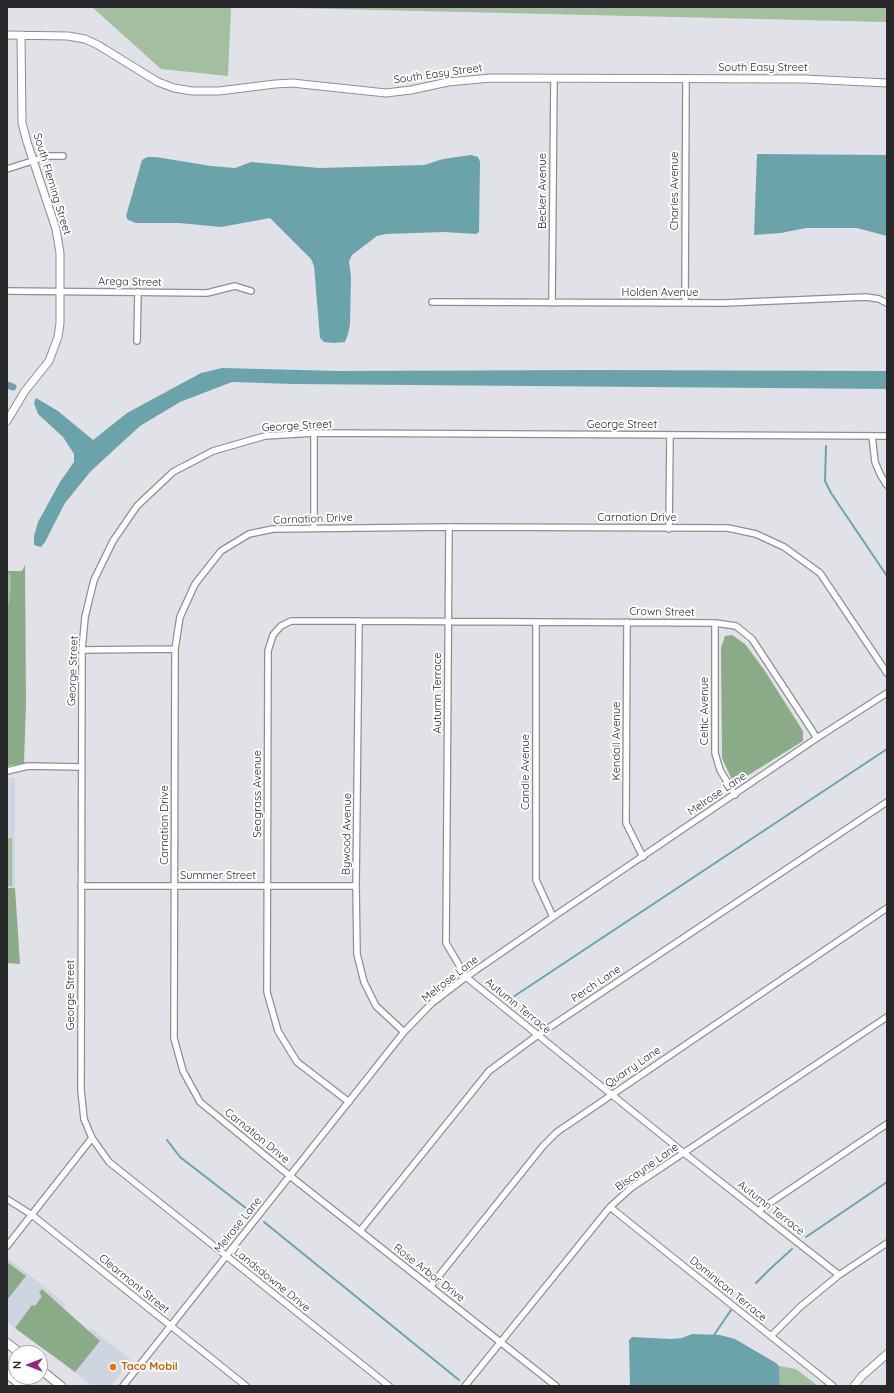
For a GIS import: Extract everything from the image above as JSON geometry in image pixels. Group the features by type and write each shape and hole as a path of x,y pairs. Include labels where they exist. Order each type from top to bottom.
{"main road":[{"path":"7,1374 22,1386"},
{"path":"48,1375 61,1386"}],"street":[{"name":"South Easy Street","path":"7,35 68,36 85,39 98,45 158,82 174,88 192,91 219,91 292,83 386,93 471,79 686,78 804,79 887,82"},
{"name":"South Fleming Street","path":"7,421 26,391 48,361 58,337 60,323 60,253 56,229 33,161 22,122 21,35"},
{"name":"Becker Avenue","path":"552,303 554,78"},
{"name":"Charles Avenue","path":"685,303 686,78"},
{"path":"7,169 48,156 63,156"},
{"name":"Arega Street","path":"7,291 207,293 235,286 251,291"},
{"path":"137,341 138,292"},
{"name":"Holden Avenue","path":"432,302 738,303 859,297 878,299 887,303"},
{"path":"314,433 314,527"},
{"name":"George Street","path":"92,1138 84,1119 81,1090 81,767 82,650 85,617 94,580 113,541 136,506 173,472 213,451 265,436 314,433 887,436"},
{"path":"669,529 670,436"},
{"path":"872,436 876,462 881,476 887,485"},
{"name":"Autumn Terrace","path":"449,527 446,943 466,977 684,1153 839,1275"},
{"name":"Carnation Drive","path":"290,1176 200,1102 183,1071 174,1038 176,649 180,617 195,584 221,551 249,534 274,528 728,528 756,534 784,546 820,573 887,673"},
{"name":"Seagrass Avenue","path":"349,1102 298,1062 278,1031 267,992 268,651 273,635 281,626 291,621 448,622"},
{"name":"Bywood Avenue","path":"359,621 356,886 357,954 364,982 376,1006 404,1032"},
{"name":"Crown Street","path":"448,622 716,623 736,626 752,640 818,738"},
{"name":"Kendall Avenue","path":"628,622 626,823 642,856"},
{"name":"Candle Avenue","path":"536,623 536,880 554,917"},
{"name":"Celtic Avenue","path":"716,623 715,753 720,770 735,795"},
{"path":"82,650 176,649"},
{"name":"Melrose Lane","path":"123,1386 404,1032 432,1003 466,977 642,856 887,693"},
{"path":"7,771 28,766 81,767"},
{"name":"Perch Lane","path":"360,1231 489,1071 538,1035 887,802"},
{"name":"Summer Street","path":"81,886 356,886"},
{"name":"Quarry Lane","path":"430,1287 543,1146 557,1132 887,908"},
{"name":"Biscayne Lane","path":"465,1386 610,1207 631,1188 887,1017"},
{"path":"758,1211 887,1124"},
{"path":"7,1246 92,1138"},
{"name":"Landsdowne Drive","path":"92,1138 109,1162 389,1386"},
{"name":"Rose Arbor Drive","path":"290,1176 556,1386"},
{"name":"Clearmont Street","path":"7,1199 32,1215 246,1386"},
{"name":"Dominican Terrace","path":"610,1207 834,1386"},
{"path":"771,1336 800,1307 839,1275 887,1243"},
{"path":"854,1386 862,1376 887,1354"}],"shaded area":[{"path":"7,778 15,778 15,888 7,888"},
{"path":"7,1257 66,1304 37,1345 7,1322"},
{"path":"91,1328 131,1360 111,1386 92,1386 64,1363"}],"green space":[{"path":"92,7 231,7 228,76 161,69"},
{"path":"249,7 887,7 887,22"},
{"path":"25,565 26,704 24,763 7,766 7,612 11,588 11,575 7,571 22,571"},
{"path":"7,572 11,575 11,588 7,612"},
{"path":"732,635 745,644 765,671 803,731 803,741 734,784 722,758 721,648 725,636"},
{"path":"7,838 12,838 12,886 7,886"},
{"path":"7,888 15,888 20,964 7,963"},
{"path":"7,1262 26,1276 7,1300"},
{"path":"42,1289 100,1341 75,1372 48,1352 48,1345 38,1345 15,1328 32,1305 35,1306 42,1296 39,1293"},
{"path":"779,1366 796,1369 818,1386 780,1386"}],"water":[{"path":"757,154 887,155 887,236 857,228 806,228 781,233 754,235"},
{"path":"471,155 478,157 480,162 479,232 476,234 444,232 386,234 377,236 352,255 349,261 351,278 350,324 345,342 324,342 320,338 314,266 311,259 270,218 221,227 179,223 136,223 128,220 126,216 142,160 147,157 235,168 251,162 319,168 424,165 443,159"},
{"path":"222,368 340,371 887,371 887,389 293,384 232,382 180,402 140,426 91,471 65,503 45,542 41,547 34,545 34,536 38,522 60,482 74,462 74,454 63,437 38,414 34,403 36,398 58,411 93,440 127,413 201,373"},
{"path":"692,1334 720,1335 735,1339 776,1363 779,1366 780,1386 630,1386 629,1340 632,1337 671,1339 682,1338"}],"waterway":[{"path":"7,385 13,387"},
{"path":"826,446 825,481 831,493 887,576"},
{"path":"510,999 887,749"},
{"path":"167,1140 180,1157 251,1212"},
{"path":"806,1237 887,1182"},
{"path":"264,1222 459,1380"},
{"path":"756,1283 792,1249"},
{"path":"714,1335 731,1310"}],"place":[{"name":"Taco Mobil","path":"113,1367"}]}
